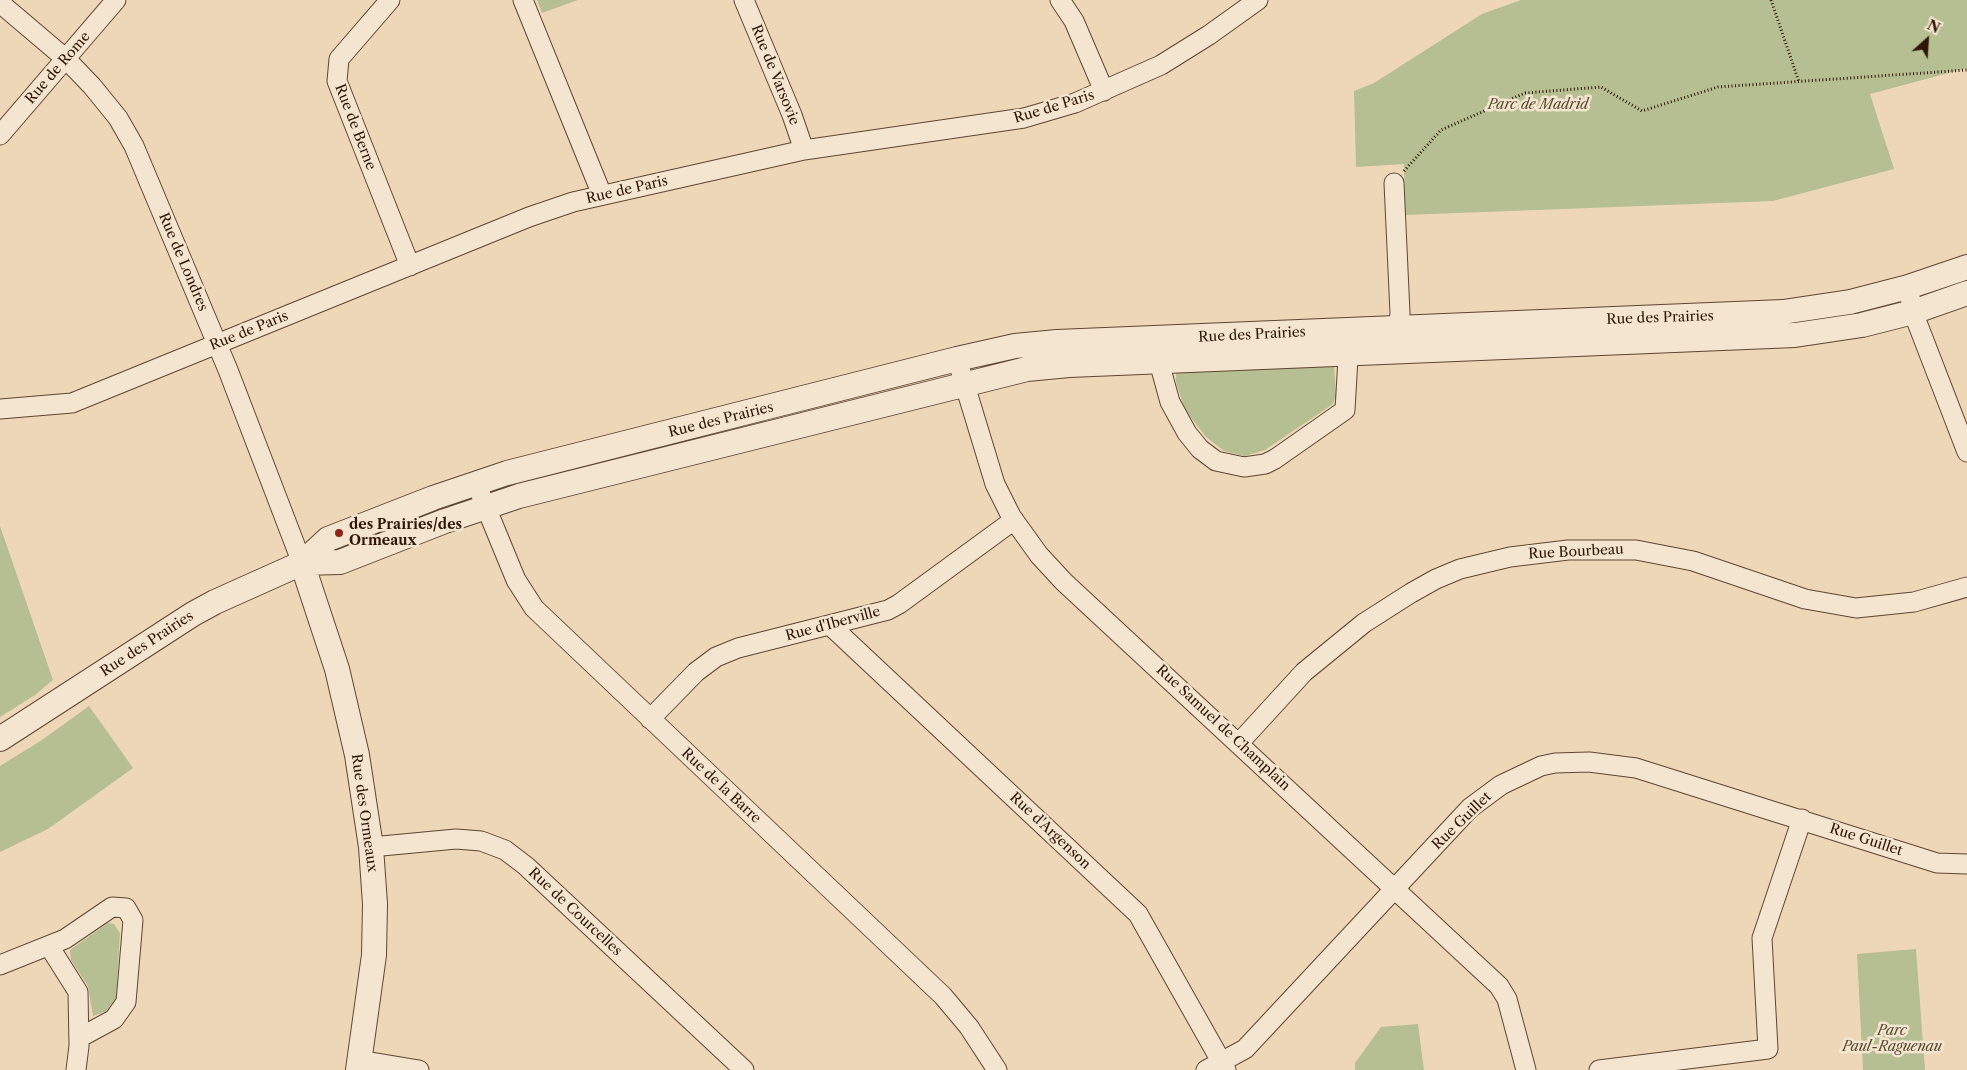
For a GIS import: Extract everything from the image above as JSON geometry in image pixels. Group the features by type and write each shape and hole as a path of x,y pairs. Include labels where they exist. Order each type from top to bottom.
{"street":[{"name":"Rue de Rome","path":"0,135 116,0"},
{"name":"Rue de Berne","path":"390,0 339,59 337,81 410,266"},
{"path":"523,0 602,195"},
{"name":"Rue de Varsovie","path":"744,0 792,115 804,150"},
{"path":"1060,0 1074,21 1104,91"},
{"name":"Rue de Paris","path":"0,409 72,403 529,217 602,195 804,150 1024,118 1104,91 1161,64 1209,35 1258,0"},
{"name":"Rue de Londres","path":"0,3 66,59 109,105 134,146 217,344 302,563"},
{"path":"1394,183 1400,313 1397,351"},
{"name":"Rue des Prairies","path":"0,739 193,614 215,602 302,563 328,539 507,473 957,359 1034,343 1783,312 1850,302 1908,287 1967,267"},
{"path":"1908,287 1913,312 1967,452"},
{"name":"Rue des Prairies","path":"302,563 340,562 519,496 1046,366 1795,335 1862,325 1913,312 1967,293"},
{"path":"1159,339 1159,362 1175,413 1200,449 1216,461 1244,467 1265,464 1275,459 1345,410 1348,358 1346,354 1346,330"},
{"name":"Rue Samuel de Champlain","path":"957,359 995,484 1014,520 1040,555 1064,582 1396,888 1504,992 1526,1070"},
{"name":"Rue de la Barre","path":"478,483 484,508 490,514 516,580 528,601 943,996 970,1027 997,1070"},
{"name":"Rue d'Iberville","path":"650,719 696,672 716,657 738,648 876,614 899,604 1014,520"},
{"name":"Rue Bourbeau","path":"1239,743 1304,672 1342,639 1371,618 1436,579 1460,570 1510,557 1568,550 1636,550 1694,561 1805,599 1856,608 1914,602 1967,587"},
{"name":"Rue des Ormeaux","path":"302,563 337,669 357,755 371,847 375,904 374,955 359,1065"},
{"name":"Rue d'Argenson","path":"831,626 1138,914 1218,1068"},
{"name":"Rue Guillet","path":"1218,1068 1245,1049 1470,808 1487,794 1526,771 1555,762 1590,762 1636,768 1937,863 1967,864"},
{"path":"1600,1070 1768,1049 1762,938 1802,819"},
{"name":"Rue de Courcelles","path":"371,847 456,839 481,841 504,850 526,866 744,1070"},
{"path":"0,965 65,939 112,907 126,908 132,916 126,1002 114,1019 79,1038"},
{"path":"49,946 78,992 79,1038 76,1070"},
{"path":"359,1065 419,1070"}],"path":[{"path":"1770,0 1799,82"},
{"path":"1394,183 1441,130 1525,93 1601,87 1642,111 1718,86 1967,70"}],"green space":[{"path":"537,0 578,0 542,13"},
{"name":"Parc de Madrid","path":"1521,0 1967,0 1967,68 1870,94 1894,169 1773,201 1405,215 1404,164 1356,167 1354,91 1374,83 1482,14"},
{"path":"1334,364 1336,396 1333,404 1265,450 1245,456 1224,451 1206,437 1185,410 1176,382 1176,370"},
{"path":"0,526 53,680 35,695 0,717"},
{"path":"89,706 133,768 48,829 0,852 0,766 42,740"},
{"path":"108,923 114,924 120,933 116,1000 112,1009 93,1016 88,986 71,960 70,950"},
{"name":"Parc Paul-Raguenau","path":"1916,949 1925,1070 1863,1070 1857,954"},
{"path":"1418,1024 1424,1070 1355,1070 1355,1063 1381,1027"}],"place":[{"name":"des Prairies/des Ormeaux","path":"339,533"}]}
